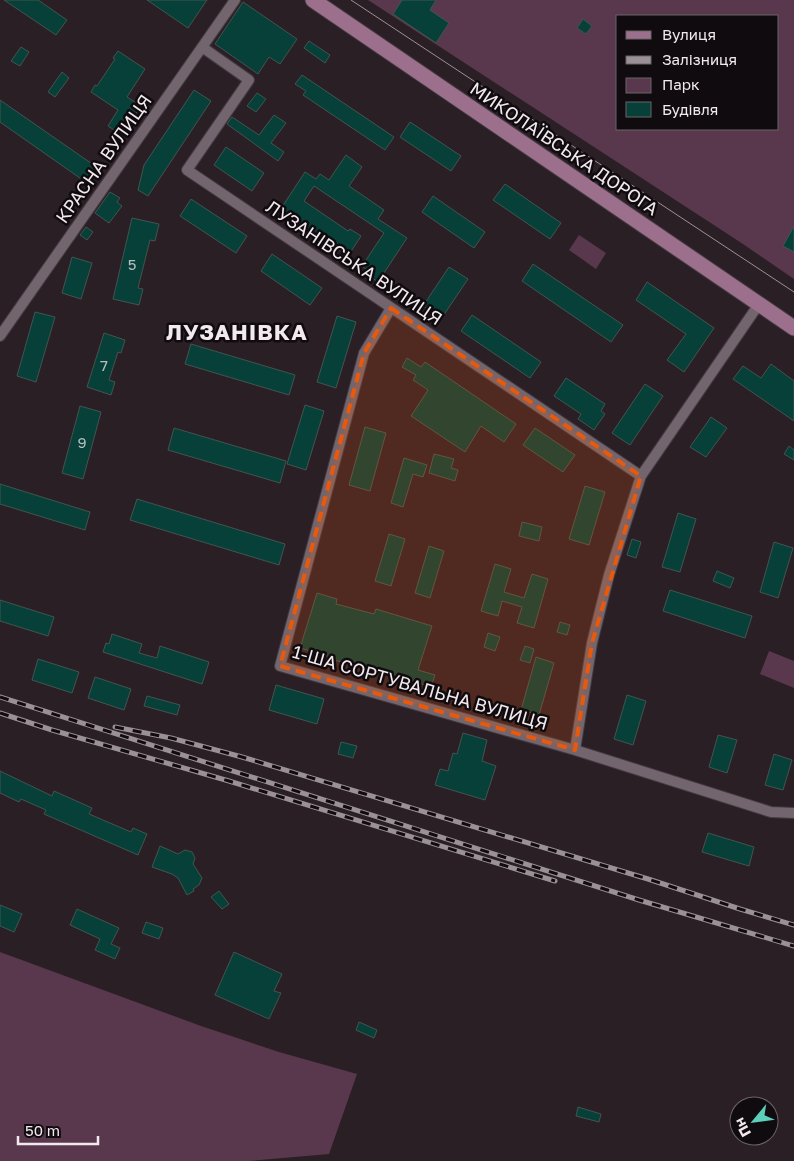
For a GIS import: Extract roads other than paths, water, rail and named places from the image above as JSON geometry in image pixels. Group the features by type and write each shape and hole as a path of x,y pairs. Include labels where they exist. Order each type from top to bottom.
{"main road":[{"name":"МИКОЛАЇВСЬКА ДОРОГА","path":"313,0 794,328"}],"street":[{"name":"КРАСНА ВУЛИЦЯ","path":"0,336 235,0"},
{"name":"ЛУЗАНІВСЬКА ВУЛИЦЯ","path":"202,47 249,80 187,170 641,476"},
{"path":"575,750 592,642 610,575 641,476 758,304"},
{"name":"1-ША СОРТУВАЛЬНА ВУЛИЦЯ","path":"391,308 364,353 280,666 575,750 771,812 794,813"}],"tram line":[{"path":"351,0 794,292"}],"railway":[{"path":"0,697 639,900 794,946"},
{"path":"0,713 555,881"},
{"path":"115,727 171,738 242,757 794,925"}],"district":[{"name":"ЛУЗАНІВКА","path":"237,332"}]}
